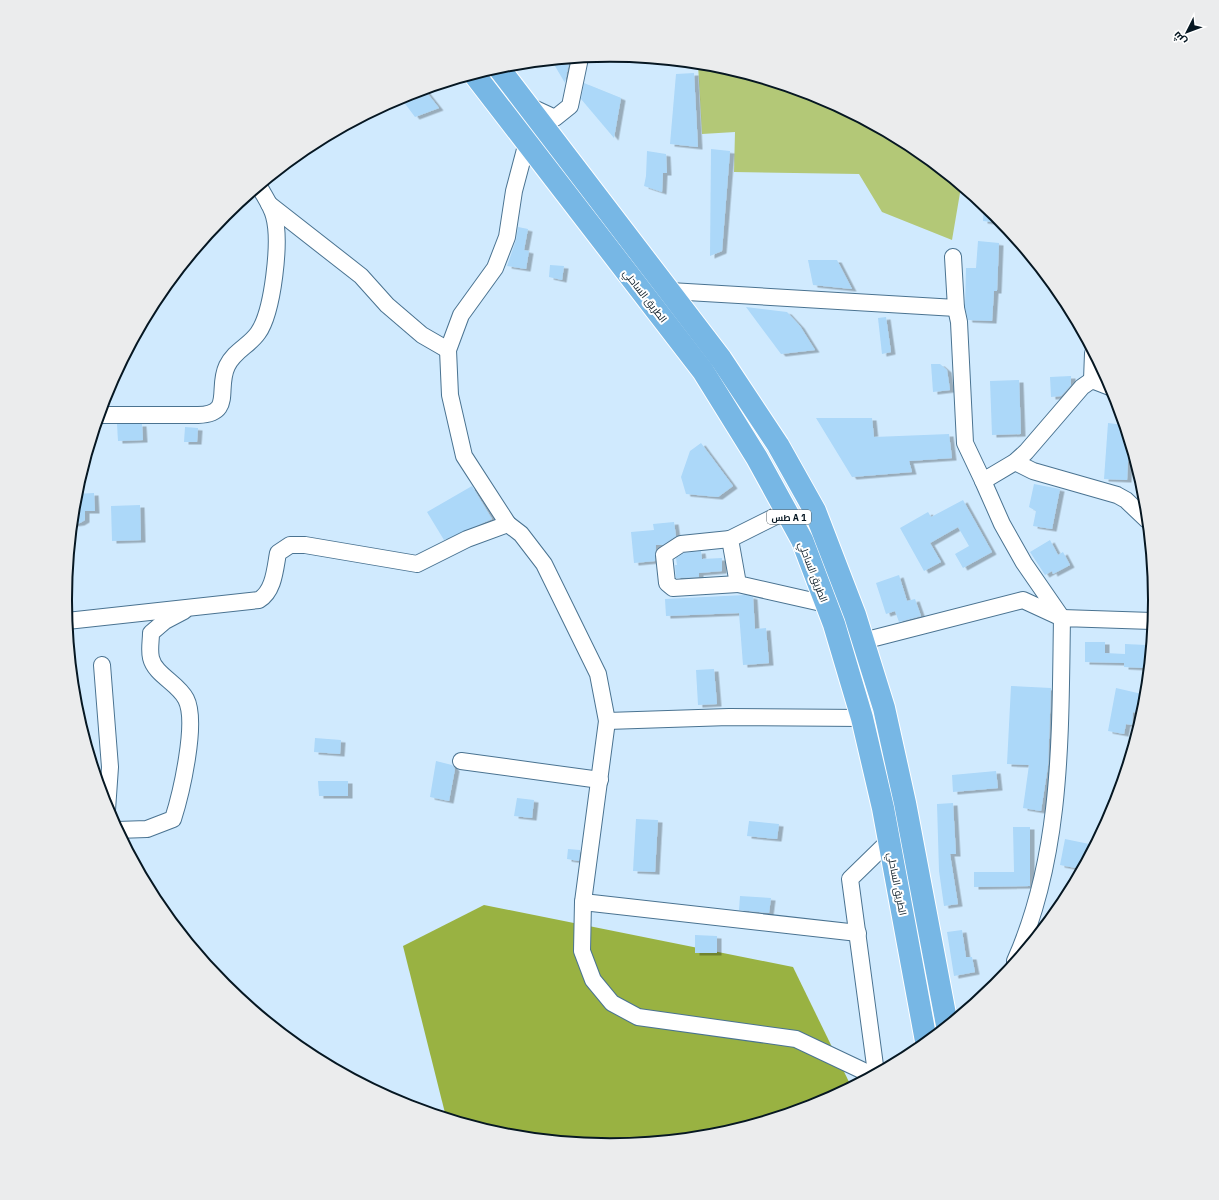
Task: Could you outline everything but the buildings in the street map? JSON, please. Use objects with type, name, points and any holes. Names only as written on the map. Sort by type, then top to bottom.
[{"type":"highway","name":"طس A 1","points":[[502,73],[726,366],[778,445],[815,511],[855,615],[884,708],[905,803],[946,1019]]},
{"type":"highway","name":"الطريق الساحلي","points":[[477,78],[703,371],[757,458],[802,540],[826,604],[862,718],[889,841],[925,1035]]},
{"type":"street","points":[[528,106],[555,118],[570,106],[579,63]]},
{"type":"street","points":[[527,142],[514,191],[507,237],[495,268],[462,315],[448,350],[450,395],[464,456],[508,524],[521,534],[544,564],[587,648],[598,674],[607,720],[583,902],[582,951],[593,980],[612,1003],[638,1017],[796,1039],[866,1072]]},
{"type":"street","points":[[104,415],[211,415],[216,412],[220,406],[225,372],[230,360],[239,349],[259,333],[270,299],[274,272],[276,230],[274,216],[261,191]]},
{"type":"street","points":[[269,204],[362,276],[387,305],[422,335],[448,350]]},
{"type":"street","points":[[953,257],[956,308],[959,322],[965,443],[1002,524],[1024,563],[1062,618],[1060,745],[1054,820],[1045,868],[1028,931],[1022,946]]},
{"type":"street","points":[[670,291],[956,308]]},
{"type":"street","points":[[1092,362],[1092,380]]},
{"type":"street","points":[[983,480],[1015,462],[1026,452],[1082,387],[1092,380]]},
{"type":"street","points":[[1092,380],[1102,383]]},
{"type":"street","points":[[1015,462],[1033,471],[1117,495],[1126,500],[1140,513]]},
{"type":"street","points":[[786,511],[730,538],[681,544],[664,555],[667,583],[673,588],[738,584],[826,604]]},
{"type":"street","points":[[73,620],[259,600],[265,596],[274,575],[278,553],[290,545],[312,546],[417,564],[467,539],[508,524]]},
{"type":"street","points":[[730,538],[738,584]]},
{"type":"street","points":[[863,641],[1023,600],[1062,618],[1147,621]]},
{"type":"street","points":[[123,830],[148,828],[173,819],[182,793],[187,757],[189,714],[187,699],[172,682],[158,670],[151,658],[151,633],[165,621],[191,608]]},
{"type":"street","points":[[102,665],[110,767],[108,795]]},
{"type":"street","points":[[607,720],[729,717],[862,718]]},
{"type":"street","points":[[461,761],[600,780]]},
{"type":"street","points":[[875,1067],[850,879],[889,841]]},
{"type":"street","points":[[583,902],[858,933]]},
{"type":"green space","points":[[698,70],[749,80],[815,103],[847,117],[878,134],[937,173],[960,193],[952,240],[882,212],[859,174],[734,172],[735,132],[702,134]]},
{"type":"green space","points":[[484,905],[793,967],[849,1082],[815,1097],[749,1120],[714,1128],[645,1137],[574,1137],[505,1128],[470,1120],[445,1112],[403,946]]}]
